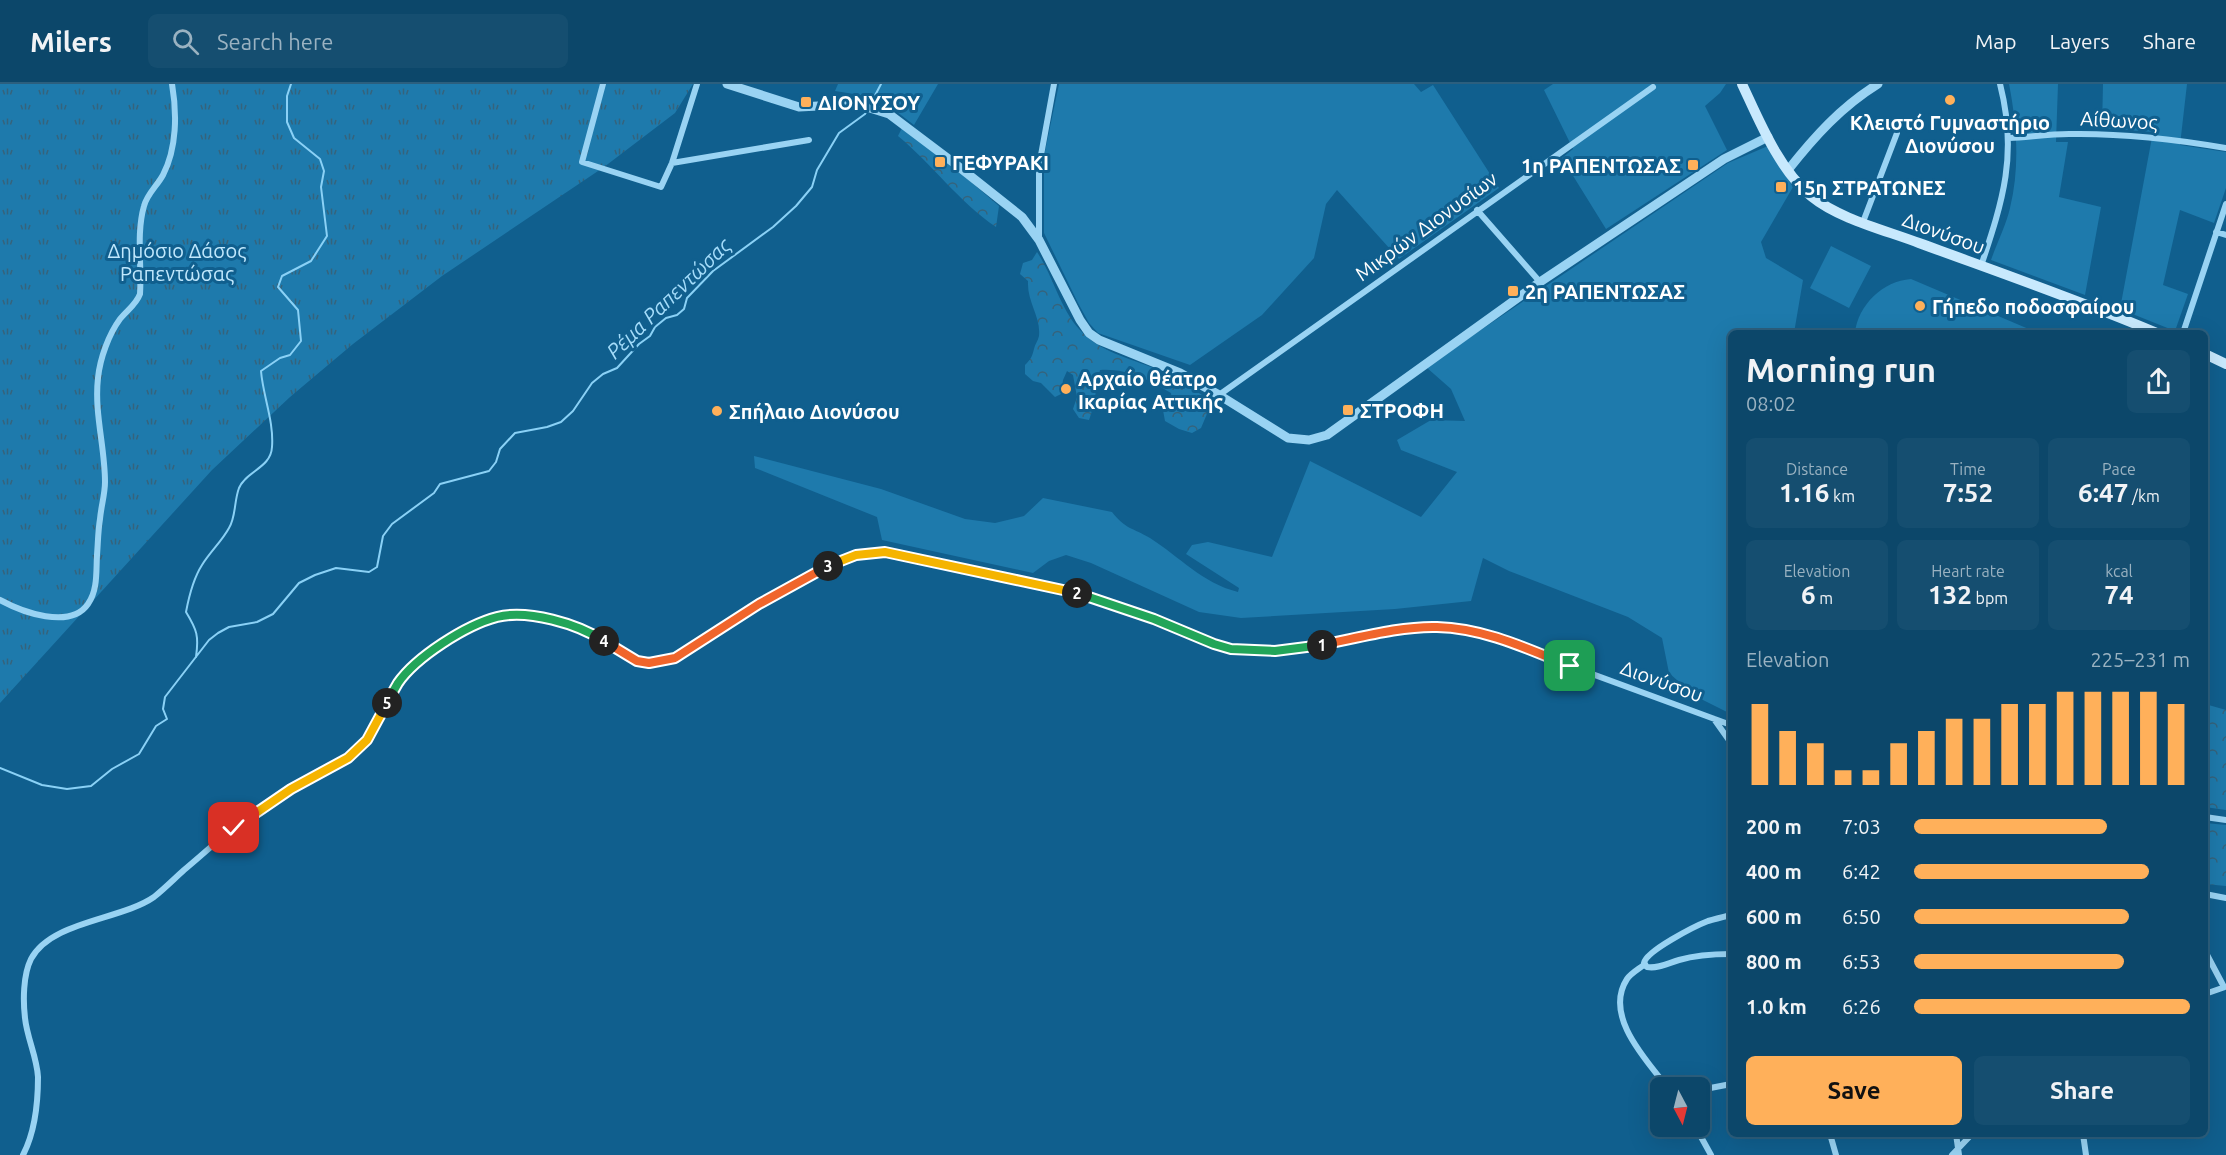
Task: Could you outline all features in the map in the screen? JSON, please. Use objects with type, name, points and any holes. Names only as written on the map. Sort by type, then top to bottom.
[{"type":"main road","name":"Διονύσου","points":[[1742,84],[1768,137],[1788,170],[1810,196],[1834,210],[1863,222],[2149,330]]},
{"type":"main road","points":[[2208,355],[2226,364]]},
{"type":"street","points":[[0,600],[19,610],[67,617],[78,614],[92,597],[96,579],[100,518],[105,485],[97,408],[99,369],[112,333],[121,317],[137,302],[140,294],[141,217],[146,200],[163,174],[171,149],[175,109],[172,84]]},
{"type":"street","points":[[603,84],[582,162],[661,188],[672,163],[697,84]]},
{"type":"street","points":[[727,84],[804,108],[857,104],[882,111],[1015,210],[1040,240],[1080,320],[1094,337],[1109,346],[1167,367],[1219,395],[1288,438],[1310,440],[1322,437],[1540,282],[1724,159],[1768,137]]},
{"type":"street","points":[[1040,240],[1039,166],[1054,84]]},
{"type":"street","points":[[1788,170],[1820,129],[1837,113],[1877,84]]},
{"type":"street","points":[[1981,266],[2006,184],[2009,138],[2001,84]]},
{"type":"street","name":"Μικρών Διονυσίων","points":[[1219,395],[1653,87]]},
{"type":"street","points":[[1863,222],[1898,133]]},
{"type":"street","name":"Αίθωνος","points":[[2009,138],[2068,134],[2128,135],[2226,148]]},
{"type":"street","points":[[672,163],[809,140]]},
{"type":"street","points":[[2184,330],[2226,204]]},
{"type":"street","points":[[1477,210],[1540,282]]},
{"type":"street","points":[[2216,232],[2226,235]]},
{"type":"street","name":"Διονύσου","points":[[24,1155],[34,1123],[38,1076],[25,1019],[25,981],[31,958],[44,944],[84,923],[138,906],[154,897],[234,828],[264,806],[348,758],[367,740],[399,682],[420,660],[474,626],[499,616],[520,615],[566,623],[598,637],[637,661],[658,663],[675,658],[759,604],[834,563],[856,555],[885,552],[1086,595],[1231,649],[1297,650],[1438,627],[1486,635],[1728,724]]},
{"type":"street","points":[[1713,718],[1728,739]]},
{"type":"street","points":[[2208,817],[2226,820]]},
{"type":"street","points":[[2208,895],[2226,898]]},
{"type":"street","points":[[1660,1077],[1630,1038],[1622,1016],[1622,993],[1626,981],[1645,964],[1646,957],[1652,952],[1707,922],[1728,916]]},
{"type":"street","points":[[1645,964],[1647,967],[1655,968],[1691,958],[1728,954]]},
{"type":"street","points":[[2208,956],[2225,987],[2208,993]]},
{"type":"street","points":[[1710,1088],[1728,1085]]},
{"type":"street","points":[[1701,1137],[1711,1155]]},
{"type":"street","points":[[1831,1137],[1836,1155]]},
{"type":"street","points":[[1953,1155],[1970,1137]]},
{"type":"street","points":[[2084,1137],[2086,1155]]},
{"type":"green space","name":"Δημόσιο Δάσος Ραπεντώσας","points":[[0,84],[693,84],[675,113],[604,167],[442,276],[353,344],[290,397],[212,470],[0,703]]},
{"type":"green space","points":[[838,84],[938,84],[914,125],[884,102],[835,91]]},
{"type":"green space","points":[[1059,84],[1414,84],[1421,92],[1433,85],[1499,188],[1399,259],[1337,190],[1326,204],[1314,258],[1262,315],[1190,365],[1098,333],[1089,323],[1078,303],[1044,233],[1044,156]]},
{"type":"green space","points":[[1553,84],[1726,84],[1720,93],[1705,106],[1727,150],[1606,229],[1562,158],[1573,149],[1544,90]]},
{"type":"green space","points":[[2009,84],[2058,84],[2056,142],[2068,142],[2059,197],[2101,207],[2085,295],[1991,260],[2008,214],[2015,177],[2015,130]]},
{"type":"green space","points":[[2103,84],[2187,84],[2180,145],[2226,152],[2226,188],[2214,223],[2180,210],[2163,285],[2188,294],[2175,330],[2120,309],[2153,132],[2102,128]]},
{"type":"green space","points":[[902,128],[999,206],[996,227],[958,195],[898,136]]},
{"type":"green space","points":[[1768,146],[1793,187],[1761,242],[1766,258],[1803,280],[1795,330],[1728,330],[1728,712],[1695,696],[1669,673],[1662,638],[1628,617],[1509,571],[1483,558],[1471,601],[1395,609],[1241,618],[1199,612],[1091,563],[1066,555],[1049,561],[1033,573],[882,540],[877,517],[755,468],[754,456],[881,489],[965,519],[995,523],[1024,516],[1043,498],[1112,512],[1125,525],[1150,538],[1202,576],[1238,592],[1239,588],[1186,554],[1192,545],[1208,542],[1272,557],[1310,461],[1421,517],[1457,472],[1401,450],[1397,440],[1431,420],[1465,421],[1451,389],[1426,367],[1728,163]]},
{"type":"green space","points":[[1831,246],[1871,266],[1849,308],[1810,288]]},
{"type":"green space","points":[[1037,252],[1072,321],[1087,337],[1115,354],[1171,376],[1212,402],[1201,428],[1192,433],[1165,421],[1163,410],[1172,402],[1171,393],[1146,379],[1129,373],[1100,370],[1089,420],[1079,418],[1073,409],[1077,397],[1073,375],[1067,371],[1061,394],[1055,397],[1041,383],[1033,381],[1025,374],[1025,365],[1032,356],[1039,338],[1039,329],[1028,281],[1020,274],[1023,263],[1032,260]]},
{"type":"green space","name":"Γήπεδο ποδοσφαίρου","points":[[1911,279],[2031,330],[1856,330],[1861,313],[1874,296],[1891,284]]},
{"type":"green space","points":[[2208,705],[2226,710],[2226,810],[2208,807]]},
{"type":"green space","points":[[2208,823],[2226,825],[2226,886],[2208,884]]},
{"type":"waterway","name":"Ρέμα Ραπεντώσας","points":[[196,657],[196,633],[186,612],[194,582],[202,565],[231,524],[237,493],[242,482],[263,465],[271,454],[271,428],[261,371],[280,358],[290,355],[301,341],[298,310],[278,287],[282,276],[311,261],[327,236],[321,187],[324,171],[320,159],[294,138],[287,122],[287,96],[291,84]]},
{"type":"waterway","name":"Ρέμα Ραπεντώσας","points":[[870,105],[881,84]]},
{"type":"waterway","name":"Ρέμα Ραπεντώσας","points":[[0,768],[42,785],[67,789],[91,786],[112,769],[139,754],[156,726],[167,719],[163,709],[165,697],[209,640],[229,627],[257,622],[273,614],[299,583],[315,575],[336,568],[369,572],[377,567],[383,536],[392,524],[434,493],[440,484],[489,471],[496,462],[500,449],[515,433],[561,422],[573,411],[592,383],[603,374],[617,368],[666,318],[677,315],[684,309],[687,298],[713,271],[773,227],[796,206],[812,187],[817,170],[839,133],[865,114],[867,110]]},
{"type":"place","name":"Κλειστό Γυμναστήριο Διονύσου","points":[[1950,100]]},
{"type":"place","name":"ΔΙΟΝΥΣΟΥ","points":[[806,102]]},
{"type":"place","name":"ΓΕΦΥΡΑΚΙ","points":[[940,162]]},
{"type":"place","name":"1η ΡΑΠΕΝΤΩΣΑΣ","points":[[1693,165]]},
{"type":"place","name":"15η ΣΤΡΑΤΩΝΕΣ","points":[[1781,187]]},
{"type":"place","name":"2η ΡΑΠΕΝΤΩΣΑΣ","points":[[1513,291]]},
{"type":"place","name":"Γήπεδο ποδοσφαίρου","points":[[1920,306]]},
{"type":"place","name":"Αρχαίο θέατρο Ικαρίας Αττικής","points":[[1066,389]]},
{"type":"place","name":"ΣΤΡΟΦΗ","points":[[1348,410]]},
{"type":"place","name":"Σπήλαιο Διονύσου","points":[[717,411]]},
{"type":"route","points":[[234,828],[291,789],[348,758],[367,740],[399,682],[420,660],[474,626],[499,616],[520,615],[542,618],[566,623],[598,637],[637,661],[658,663],[688,651],[720,628],[801,580],[834,563],[856,555],[885,552],[899,554],[1086,595],[1231,649],[1297,650],[1361,637],[1438,627],[1486,635],[1570,666]]}]
